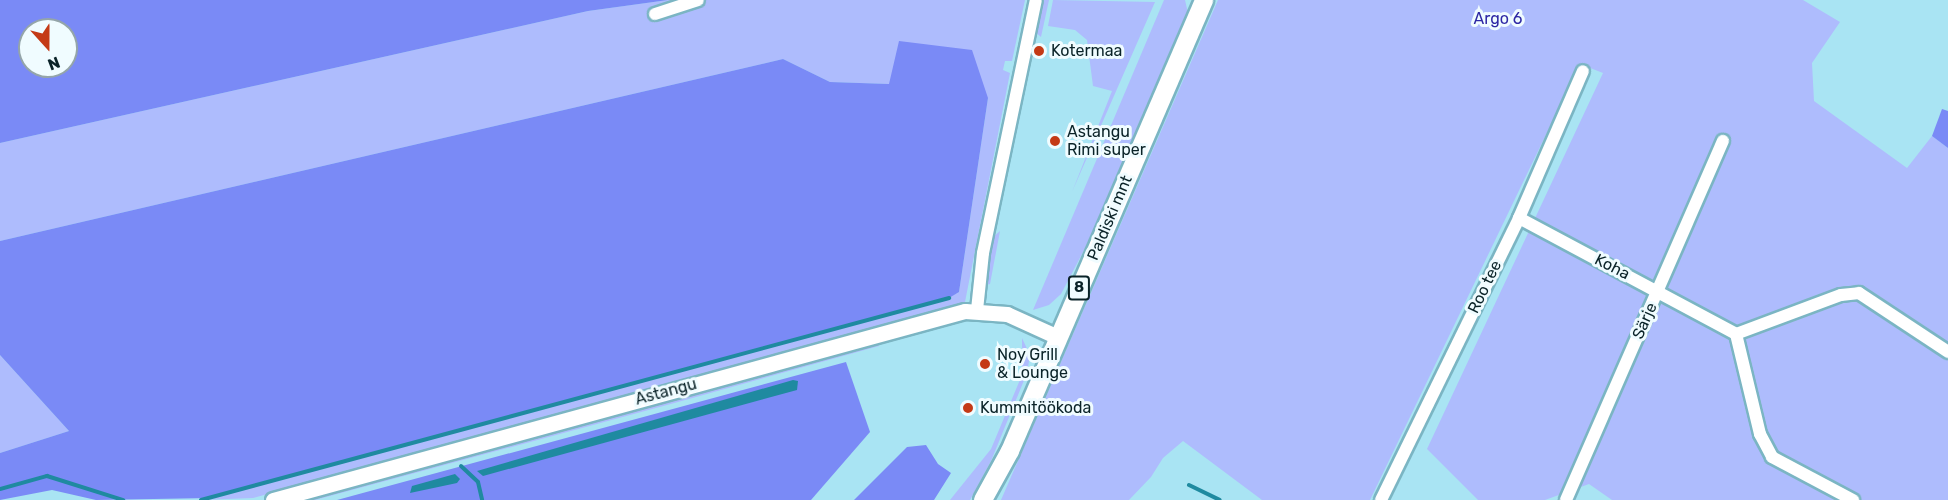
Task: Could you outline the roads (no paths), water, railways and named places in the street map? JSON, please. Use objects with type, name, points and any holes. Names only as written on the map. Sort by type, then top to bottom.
[{"type":"main road","name":"Paldiski mnt","points":[[983,500],[1010,451],[1204,0]]},
{"type":"street","points":[[655,14],[698,0]]},
{"type":"street","points":[[977,310],[989,224],[1036,0]]},
{"type":"street","name":"Roo tee","points":[[1381,500],[1519,218],[1583,71]]},
{"type":"street","name":"Särje","points":[[1566,500],[1723,141]]},
{"type":"street","name":"Koha","points":[[1519,218],[1736,334]]},
{"type":"street","points":[[1853,500],[1772,457],[1760,434],[1736,334],[1841,295],[1859,293],[1948,352]]},
{"type":"street","name":"Astangu","points":[[273,500],[910,325],[977,310],[1006,314],[1058,337]]},
{"type":"waterway","points":[[201,500],[949,298]]},
{"type":"waterway","points":[[461,466],[478,482],[482,500]]},
{"type":"waterway","points":[[0,489],[47,476],[123,500]]},
{"type":"waterway","points":[[1189,485],[1220,500]]},
{"type":"place","name":"Kotermaa","points":[[1039,51]]},
{"type":"place","name":"Astangu Rimi super","points":[[1055,141]]},
{"type":"place","name":"Noy Grill & Lounge","points":[[985,364]]},
{"type":"place","name":"Kummitöökoda","points":[[968,408]]},
{"type":"park label","name":"Argo 6","points":[[1498,19]]}]
